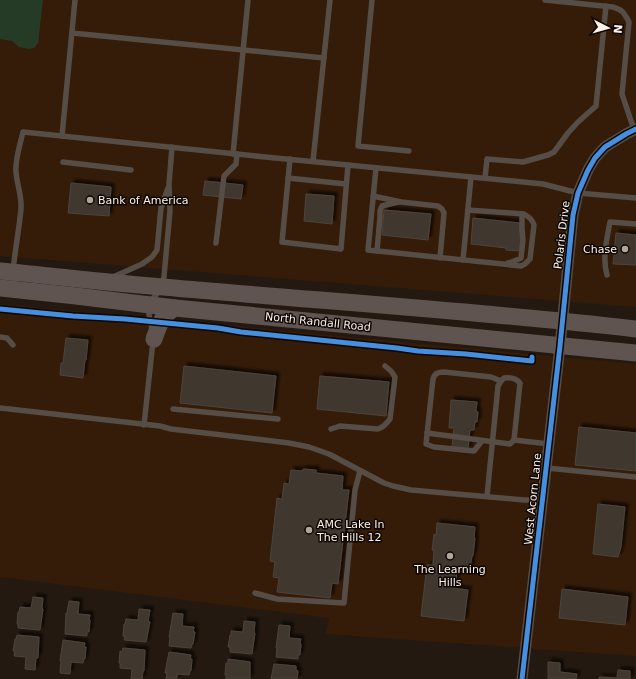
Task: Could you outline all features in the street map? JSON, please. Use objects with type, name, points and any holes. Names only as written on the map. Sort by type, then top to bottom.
[{"type":"main road","name":"North Randall Road","points":[[6,272],[102,282],[358,302],[636,329]]},
{"type":"main road","name":"North Randall Road","points":[[0,288],[175,308],[636,353]]},
{"type":"main road","points":[[154,339],[160,323],[168,312],[175,308]]},
{"type":"street","name":"Polaris Drive","points":[[563,321],[573,215],[578,193],[588,170],[595,158],[605,146],[635,129]]},
{"type":"street","name":"West Acorn Lane","points":[[522,679],[563,321]]},
{"type":"lane","points":[[62,136],[75,0]]},
{"type":"lane","points":[[216,243],[224,176],[236,164],[235,154],[248,0]]},
{"type":"lane","points":[[314,162],[330,0]]},
{"type":"lane","points":[[372,0],[358,146],[409,151]]},
{"type":"lane","points":[[545,0],[613,7],[620,9],[625,13],[629,22],[622,94],[635,129]]},
{"type":"lane","points":[[613,0],[613,7]]},
{"type":"lane","points":[[485,178],[487,159],[523,162],[554,152],[578,122],[596,106],[606,6]]},
{"type":"lane","points":[[72,33],[324,58]]},
{"type":"lane","points":[[6,272],[21,209],[21,199],[16,175],[16,161],[23,132],[543,184],[578,193],[636,198]]},
{"type":"lane","points":[[144,424],[154,339],[147,305],[163,287],[170,211],[169,184],[172,147]]},
{"type":"lane","points":[[290,159],[282,242],[341,249],[348,165]]},
{"type":"lane","points":[[63,162],[131,170]]},
{"type":"lane","points":[[376,168],[368,250],[521,266],[530,259],[534,225],[529,216],[522,214],[468,210]]},
{"type":"lane","points":[[463,260],[471,177]]},
{"type":"lane","points":[[288,178],[346,184]]},
{"type":"lane","points":[[102,282],[142,264],[152,257],[157,250],[162,208],[169,184]]},
{"type":"lane","points":[[373,196],[398,202],[438,206],[442,209],[444,213],[440,258]]},
{"type":"lane","points":[[377,251],[380,211],[382,206],[398,202]]},
{"type":"lane","points":[[498,264],[512,262],[521,258],[523,240],[522,214]]},
{"type":"lane","points":[[608,275],[605,264],[606,240],[610,222],[636,224]]},
{"type":"lane","points":[[0,337],[7,338],[13,345]]},
{"type":"lane","points":[[331,429],[340,426],[378,429],[387,423],[390,419],[395,377],[386,366]]},
{"type":"lane","points":[[482,441],[474,451],[426,444],[432,383],[435,374],[439,372],[491,377],[501,381]]},
{"type":"lane","points":[[427,433],[482,441],[492,442],[510,444],[514,440],[520,383],[518,380],[504,378],[498,386],[492,442],[487,496]]},
{"type":"lane","points":[[0,408],[144,424],[309,446],[344,461],[360,471],[393,486],[411,490],[524,500],[543,500]]},
{"type":"lane","points":[[173,409],[278,420]]},
{"type":"lane","points":[[514,440],[549,444]]},
{"type":"lane","points":[[547,468],[636,477]]},
{"type":"lane","points":[[255,593],[276,599],[344,603],[355,490],[360,471]]},
{"type":"shaded area","points":[[0,0],[636,0],[636,307],[0,256]]},
{"type":"shaded area","points":[[0,304],[636,364],[636,656],[326,634],[329,618],[0,577]]},
{"type":"green space","points":[[0,0],[43,0],[38,43],[34,48],[29,49],[19,47],[12,41],[0,39]]},
{"type":"building","points":[[205,181],[243,185],[241,199],[203,195]]},
{"type":"building","name":"Bank of America","points":[[71,183],[111,187],[109,216],[68,213]]},
{"type":"building","points":[[306,194],[334,196],[332,224],[304,221]]},
{"type":"building","points":[[384,210],[431,214],[428,240],[382,235]]},
{"type":"building","points":[[473,218],[520,223],[520,251],[471,244]]},
{"type":"building","name":"Chase","points":[[616,233],[636,235],[636,265],[613,264]]},
{"type":"building","points":[[66,338],[88,340],[83,378],[60,375]]},
{"type":"building","points":[[184,366],[276,376],[272,413],[180,403]]},
{"type":"building","points":[[320,376],[389,382],[386,416],[317,409]]},
{"type":"building","points":[[451,400],[477,402],[477,422],[475,422],[474,430],[470,430],[468,449],[452,447],[454,428],[449,428]]},
{"type":"building","points":[[579,427],[636,433],[636,471],[575,465]]},
{"type":"building","name":"AMC Lake In The Hills 12","points":[[303,469],[316,470],[316,473],[343,476],[342,490],[349,490],[338,584],[332,583],[330,598],[277,592],[279,578],[273,577],[275,562],[270,561],[277,498],[282,499],[284,483],[289,484],[291,470],[302,471]]},
{"type":"building","points":[[598,504],[625,507],[621,547],[618,557],[593,554]]},
{"type":"building","points":[[437,523],[475,527],[473,556],[470,569],[455,567],[454,573],[457,573],[455,585],[453,585],[452,588],[468,590],[464,621],[421,616],[427,565],[433,565],[434,550],[432,550],[434,534],[436,535]]},
{"type":"building","points":[[562,589],[628,597],[625,625],[559,618]]},
{"type":"building","points":[[33,597],[43,598],[40,630],[18,628],[18,612],[20,607],[31,608]]},
{"type":"building","points":[[69,601],[79,602],[78,614],[90,615],[89,632],[87,632],[87,636],[65,634],[66,613]]},
{"type":"building","points":[[139,609],[150,610],[148,621],[150,622],[146,642],[124,640],[124,624],[126,619],[138,620]]},
{"type":"building","points":[[173,613],[183,614],[182,626],[194,627],[193,632],[195,632],[191,648],[169,646]]},
{"type":"building","points":[[244,621],[255,622],[252,654],[230,652],[230,647],[228,647],[231,631],[243,632]]},
{"type":"building","points":[[279,625],[290,626],[289,638],[301,639],[300,655],[298,655],[298,659],[276,657]]},
{"type":"building","points":[[17,635],[39,637],[38,658],[36,658],[35,670],[25,669],[26,657],[14,656],[15,651],[13,651]]},
{"type":"building","points":[[63,640],[85,643],[84,647],[86,647],[85,659],[83,663],[71,662],[70,674],[60,673]]},
{"type":"building","points":[[123,648],[145,650],[142,679],[131,679],[132,669],[120,668],[120,651],[122,652]]},
{"type":"building","points":[[169,652],[191,655],[191,671],[189,675],[177,674],[177,679],[166,679],[167,673],[165,673]]},
{"type":"building","points":[[228,659],[250,662],[250,679],[226,679],[226,663],[228,663]]},
{"type":"building","points":[[548,662],[560,663],[560,672],[577,674],[576,679],[548,679]]},
{"type":"building","points":[[274,664],[296,666],[296,670],[298,671],[297,679],[271,679]]},
{"type":"building","points":[[618,670],[630,671],[630,679],[599,679],[599,677],[617,678]]},
{"type":"cycle path","points":[[522,679],[560,346],[573,215],[578,193],[595,158],[605,147],[636,129]]},
{"type":"cycle path","points":[[0,309],[218,328],[241,332],[418,351],[466,354],[532,361],[532,357]]},
{"type":"place","name":"Bank of America","points":[[90,200]]},
{"type":"place","name":"Chase","points":[[625,249]]},
{"type":"place","name":"AMC Lake In The Hills 12","points":[[309,530]]},
{"type":"place","name":"The Learning Hills","points":[[450,556]]}]
